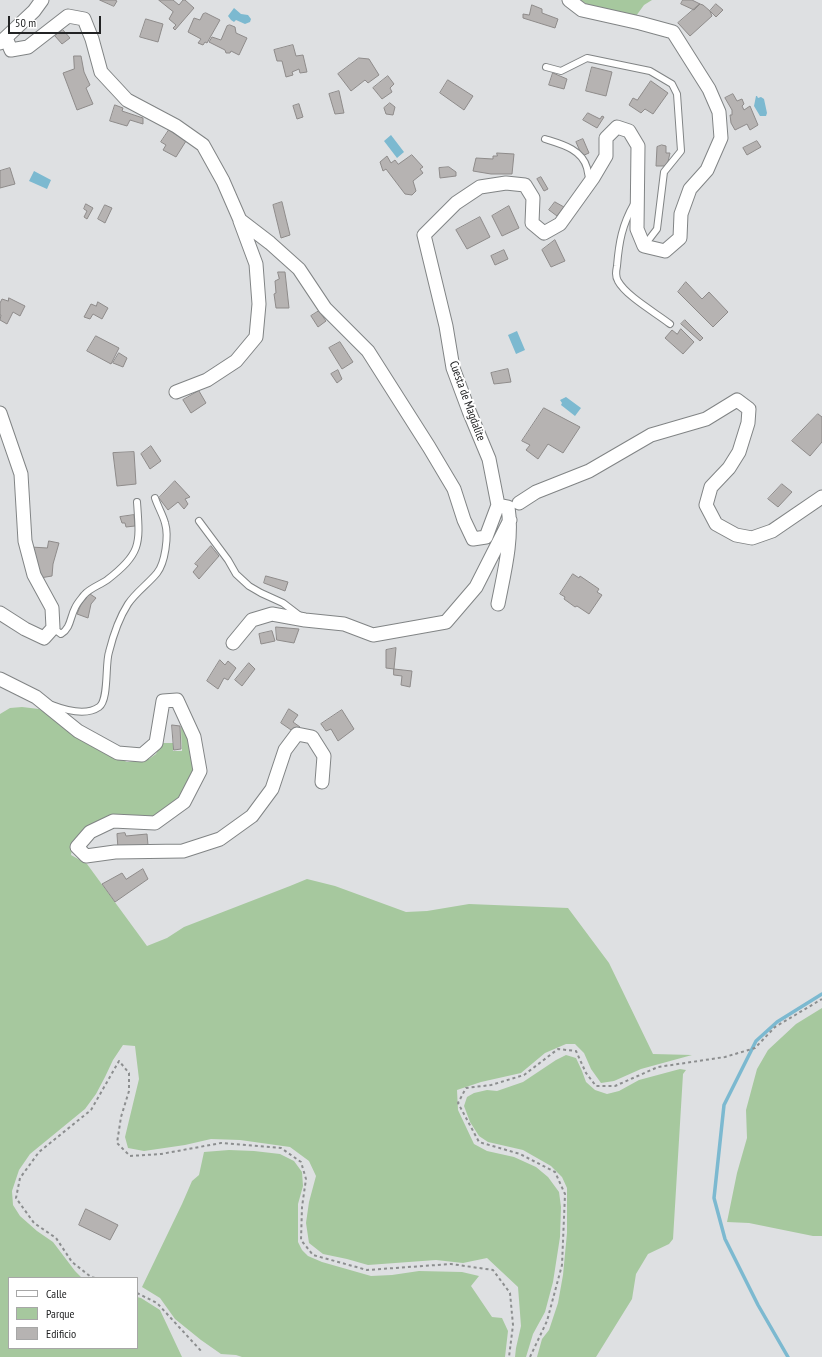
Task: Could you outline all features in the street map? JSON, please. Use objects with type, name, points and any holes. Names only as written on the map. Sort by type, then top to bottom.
[{"type":"street","points":[[42,0],[34,11],[3,41],[11,50],[28,47],[68,16],[84,19],[92,39],[101,72],[127,100],[176,126],[203,145],[223,181],[240,220],[256,264],[259,304],[256,338],[236,361],[207,380],[176,392]]},
{"type":"street","points":[[569,0],[582,10],[673,32],[709,90],[719,112],[721,138],[707,170],[690,189],[681,214],[680,238],[665,251],[644,246]]},
{"type":"street","name":"Cuesta de Magdalite","points":[[509,509],[453,368],[446,326],[424,235],[456,203],[480,187],[506,184],[525,185],[532,198],[532,223],[544,233],[560,224],[590,182],[606,156],[606,138],[617,127],[629,131],[638,146],[637,228],[644,246]]},
{"type":"street","points":[[240,220],[270,242],[299,269],[325,308],[368,351],[454,489],[464,520],[474,539],[486,538],[509,509],[536,492],[589,471],[651,435],[706,419],[737,400],[749,409],[748,423],[739,452],[729,468],[711,487],[706,505],[716,524],[736,535],[752,538],[772,531],[822,498]]},
{"type":"street","points":[[0,413],[21,474],[25,541],[34,575],[52,608],[54,628],[44,638],[25,630],[0,613]]},
{"type":"street","points":[[498,604],[506,563],[509,509]]},
{"type":"street","points":[[233,643],[252,620],[272,614],[305,620],[344,624],[373,635],[446,622],[476,587],[509,509]]},
{"type":"street","points":[[0,679],[36,697],[78,731],[118,753],[142,755],[156,743],[164,701],[177,700],[194,737],[200,771],[184,802],[155,823],[113,821],[90,832],[77,847],[86,856],[115,852],[183,851],[220,839],[252,816],[272,789],[285,750],[297,734],[312,737],[324,756],[322,782]]},
{"type":"lane","points":[[546,67],[561,71],[587,58],[650,71],[672,84],[677,94],[681,151],[664,172],[657,229],[644,246]]},
{"type":"lane","points":[[545,139],[566,145],[579,155],[587,168],[590,182]]},
{"type":"lane","points":[[638,197],[622,228],[619,241],[616,273],[617,280],[630,294],[670,324]]},
{"type":"lane","points":[[36,697],[59,707],[86,712],[99,707],[104,701],[107,658],[116,628],[128,604],[157,573],[165,558],[166,525],[155,498]]},
{"type":"lane","points":[[54,628],[61,634],[64,632],[68,627],[75,608],[88,591],[107,580],[126,564],[138,547],[137,502]]},
{"type":"lane","points":[[199,521],[228,560],[236,574],[249,586],[261,594],[283,602],[305,620]]},
{"type":"path","points":[[530,1357],[547,1321],[562,1265],[565,1194],[555,1172],[520,1154],[479,1142],[458,1103],[466,1088],[491,1085],[524,1075],[558,1048],[576,1051],[586,1073],[596,1086],[615,1086],[658,1067],[725,1057],[755,1048],[775,1027],[822,999]]},
{"type":"path","points":[[91,1277],[72,1262],[56,1238],[34,1223],[16,1198],[20,1178],[39,1152],[91,1110],[120,1062],[128,1073],[129,1091],[121,1117],[117,1143],[130,1156],[161,1154],[221,1142],[282,1148],[301,1162],[306,1179],[302,1207],[301,1240],[313,1255],[367,1270],[451,1264],[493,1270],[510,1293],[513,1325],[509,1357]]},
{"type":"path","points":[[138,1294],[157,1303],[202,1352]]},
{"type":"green space","points":[[580,0],[652,0],[644,5],[636,16],[588,5]]},
{"type":"green space","points":[[22,707],[39,709],[101,750],[127,762],[149,759],[156,754],[161,743],[173,743],[173,751],[182,751],[180,709],[188,732],[195,773],[180,799],[154,819],[113,816],[73,843],[71,855],[87,864],[147,946],[167,938],[184,927],[307,879],[335,886],[406,912],[427,911],[469,904],[568,908],[609,963],[653,1054],[692,1055],[641,1069],[614,1081],[601,1083],[591,1069],[584,1053],[575,1044],[566,1044],[545,1053],[521,1073],[481,1082],[457,1090],[458,1110],[474,1144],[487,1151],[514,1157],[536,1167],[548,1177],[559,1192],[561,1207],[560,1237],[553,1282],[545,1312],[533,1334],[526,1357],[515,1357],[521,1326],[518,1287],[487,1258],[463,1263],[436,1260],[368,1265],[323,1254],[309,1243],[306,1223],[309,1202],[316,1176],[309,1161],[290,1147],[240,1140],[211,1139],[185,1145],[144,1151],[128,1148],[125,1137],[139,1079],[135,1046],[123,1045],[113,1060],[96,1094],[85,1109],[30,1154],[19,1170],[12,1191],[13,1205],[20,1216],[37,1231],[53,1242],[81,1277],[8,1277],[8,1349],[138,1349],[138,1297],[160,1310],[182,1357],[0,1357],[0,714],[10,708]]},
{"type":"green space","points":[[822,1008],[822,1236],[813,1236],[749,1223],[727,1222],[737,1173],[747,1138],[746,1110],[757,1069],[768,1050],[796,1024]]},
{"type":"green space","points":[[566,1055],[576,1058],[586,1082],[595,1090],[607,1094],[619,1091],[639,1080],[680,1069],[686,1070],[683,1074],[673,1239],[669,1244],[648,1254],[636,1274],[632,1299],[596,1357],[537,1357],[542,1339],[549,1330],[558,1303],[563,1275],[567,1233],[567,1188],[562,1177],[551,1166],[523,1150],[488,1142],[479,1136],[470,1122],[464,1106],[467,1097],[474,1093],[487,1090],[497,1091],[523,1082]]},
{"type":"green space","points":[[229,1150],[280,1154],[294,1161],[302,1172],[303,1186],[298,1204],[298,1242],[302,1250],[308,1256],[322,1262],[371,1276],[419,1271],[462,1272],[479,1276],[471,1286],[492,1317],[502,1318],[508,1331],[505,1357],[242,1357],[221,1354],[201,1340],[175,1319],[160,1298],[142,1287],[192,1181],[199,1175],[204,1152]]},
{"type":"water","points":[[234,8],[241,14],[248,15],[251,19],[250,22],[245,24],[236,20],[234,22],[231,20],[228,16]]},
{"type":"water","points":[[756,96],[764,99],[767,113],[766,116],[760,116],[754,106]]},
{"type":"water","points":[[391,135],[404,152],[397,158],[384,141]]},
{"type":"water","points":[[34,171],[51,180],[47,189],[29,181]]},
{"type":"water","points":[[517,331],[525,350],[516,354],[508,335]]},
{"type":"water","points":[[566,397],[581,408],[575,416],[561,405],[562,403],[560,400]]},
{"type":"building","points":[[100,0],[115,0],[117,1],[114,6]]},
{"type":"building","points":[[159,0],[173,0],[179,5],[183,0],[185,0],[194,8],[175,30],[173,28],[176,25],[169,19],[173,12]]},
{"type":"building","points":[[683,0],[692,0],[700,4],[694,10],[681,4]]},
{"type":"building","points":[[700,4],[710,11],[712,16],[690,36],[678,23]]},
{"type":"building","points":[[716,4],[723,10],[716,17],[710,11]]},
{"type":"building","points":[[532,5],[542,9],[542,13],[558,19],[555,28],[523,18],[523,14],[529,15]]},
{"type":"building","points":[[206,13],[220,20],[207,43],[205,42],[203,45],[198,43],[201,39],[188,32],[194,18],[200,20],[203,14]]},
{"type":"building","points":[[146,19],[163,24],[158,42],[140,37]]},
{"type":"building","points":[[230,25],[235,27],[236,33],[247,38],[239,55],[231,51],[230,53],[226,53],[225,50],[209,42],[212,37],[221,40],[227,26]]},
{"type":"building","points":[[63,30],[70,38],[62,44],[55,36]]},
{"type":"building","points":[[293,45],[296,56],[303,55],[307,72],[300,73],[299,69],[292,72],[293,75],[286,77],[282,61],[277,61],[274,50]]},
{"type":"building","points":[[74,56],[81,56],[84,72],[90,85],[86,88],[93,104],[77,110],[63,73],[74,69]]},
{"type":"building","points":[[359,58],[369,59],[379,75],[368,83],[365,80],[351,91],[338,74]]},
{"type":"building","points":[[592,67],[612,72],[606,96],[586,91]]},
{"type":"building","points":[[553,73],[567,79],[564,89],[549,85]]},
{"type":"building","points":[[388,76],[394,84],[390,88],[392,92],[382,99],[373,88]]},
{"type":"building","points":[[448,80],[473,96],[464,110],[440,93]]},
{"type":"building","points":[[651,81],[668,93],[653,114],[645,109],[641,113],[629,105],[633,98],[637,100]]},
{"type":"building","points":[[339,91],[344,113],[335,114],[329,94]]},
{"type":"building","points":[[733,94],[737,101],[742,99],[744,104],[742,106],[744,110],[750,106],[758,125],[750,130],[747,124],[735,130],[731,123],[730,115],[732,115],[732,110],[725,98]]},
{"type":"building","points":[[390,103],[395,107],[393,115],[386,114],[384,108]]},
{"type":"building","points":[[299,104],[303,117],[297,119],[293,106]]},
{"type":"building","points":[[115,105],[123,108],[122,111],[143,118],[143,124],[130,120],[127,126],[110,121]]},
{"type":"building","points":[[588,113],[600,119],[602,116],[604,117],[597,128],[583,120]]},
{"type":"building","points":[[169,130],[186,141],[176,157],[163,150],[166,145],[161,142]]},
{"type":"building","points":[[583,139],[589,153],[582,156],[576,142]]},
{"type":"building","points":[[757,141],[761,147],[747,155],[743,148]]},
{"type":"building","points":[[662,145],[666,146],[666,153],[670,153],[667,166],[656,166],[657,147]]},
{"type":"building","points":[[497,153],[514,154],[512,174],[491,174],[473,171],[476,158],[493,159],[493,156],[497,156]]},
{"type":"building","points":[[412,155],[423,167],[420,169],[423,173],[413,181],[416,191],[412,195],[405,194],[386,169],[383,171],[380,162],[387,156],[391,163],[395,160],[398,164]]},
{"type":"building","points":[[449,167],[456,172],[456,176],[440,178],[439,168]]},
{"type":"building","points":[[10,168],[15,184],[0,188],[0,171]]},
{"type":"building","points":[[541,177],[548,189],[544,191],[537,179]]},
{"type":"building","points":[[282,202],[290,235],[281,238],[273,205]]},
{"type":"building","points":[[555,202],[564,207],[557,216],[549,210]]},
{"type":"building","points":[[86,204],[93,208],[87,219],[84,217],[87,211],[84,209]]},
{"type":"building","points":[[105,205],[112,208],[105,223],[98,219]]},
{"type":"building","points":[[509,206],[519,228],[502,236],[492,216]]},
{"type":"building","points":[[480,217],[490,237],[467,249],[456,230]]},
{"type":"building","points":[[555,240],[565,261],[551,267],[542,250]]},
{"type":"building","points":[[504,250],[508,259],[495,265],[491,256]]},
{"type":"building","points":[[278,272],[285,272],[289,308],[276,308],[274,294],[276,293],[275,281],[279,279]]},
{"type":"building","points":[[686,282],[702,299],[709,292],[728,312],[713,327],[678,292]]},
{"type":"building","points":[[9,298],[25,306],[20,316],[13,312],[7,324],[0,320],[0,303],[2,299],[8,301]]},
{"type":"building","points":[[98,302],[108,308],[102,319],[93,314],[90,319],[84,317],[91,304],[96,306]]},
{"type":"building","points":[[319,311],[326,321],[318,327],[311,316]]},
{"type":"building","points":[[685,320],[703,338],[700,341],[681,324]]},
{"type":"building","points":[[681,329],[694,342],[683,354],[665,338],[672,330],[677,334]]},
{"type":"building","points":[[96,336],[119,348],[111,364],[87,351]]},
{"type":"building","points":[[340,342],[353,362],[342,369],[329,348]]},
{"type":"building","points":[[119,353],[127,358],[123,367],[113,363]]},
{"type":"building","points":[[508,369],[511,382],[494,384],[491,373]]},
{"type":"building","points":[[338,370],[342,379],[337,383],[331,374]]},
{"type":"building","points":[[199,391],[206,403],[191,413],[183,400]]},
{"type":"building","points":[[544,408],[580,427],[563,453],[548,444],[538,459],[526,450],[530,445],[522,441]]},
{"type":"building","points":[[818,414],[822,417],[822,442],[810,456],[792,441]]},
{"type":"building","points":[[151,446],[161,461],[150,469],[141,454]]},
{"type":"building","points":[[134,452],[136,484],[117,486],[113,453]]},
{"type":"building","points":[[175,481],[190,497],[185,499],[188,504],[184,509],[178,502],[168,510],[159,498]]},
{"type":"building","points":[[782,484],[792,492],[778,507],[768,499]]},
{"type":"building","points":[[134,515],[135,526],[126,527],[125,523],[122,523],[120,517]]},
{"type":"building","points":[[49,541],[59,543],[53,564],[52,576],[40,578],[31,547],[47,548]]},
{"type":"building","points":[[211,546],[219,556],[199,579],[193,572],[198,566],[195,564]]},
{"type":"building","points":[[573,574],[579,578],[580,576],[599,589],[597,592],[602,595],[589,614],[577,606],[575,607],[560,594]]},
{"type":"building","points":[[266,576],[288,582],[285,591],[264,583]]},
{"type":"building","points":[[90,594],[96,598],[91,604],[88,618],[77,614],[82,602]]},
{"type":"building","points":[[276,627],[299,629],[294,643],[277,640]]},
{"type":"building","points":[[272,631],[275,641],[261,644],[259,634]]},
{"type":"building","points":[[396,648],[394,669],[386,668],[386,650]]},
{"type":"building","points":[[220,660],[225,665],[228,661],[236,668],[228,680],[224,678],[218,689],[207,681]]},
{"type":"building","points":[[249,663],[255,669],[242,686],[235,680]]},
{"type":"building","points":[[394,669],[412,671],[410,687],[401,685],[402,676],[394,675]]},
{"type":"building","points":[[289,709],[298,715],[293,722],[300,727],[294,732],[281,723]]},
{"type":"building","points":[[342,710],[354,729],[338,741],[331,729],[326,731],[321,724]]},
{"type":"building","points":[[172,725],[180,726],[181,749],[174,750]]},
{"type":"building","points":[[125,833],[126,836],[147,834],[148,845],[118,849],[117,834]]},
{"type":"building","points":[[143,869],[148,879],[115,902],[102,884],[122,873],[126,879]]},
{"type":"building","points":[[86,1209],[118,1225],[110,1240],[79,1225]]},
{"type":"waterway","points":[[788,1357],[758,1305],[725,1239],[714,1198],[724,1105],[756,1041],[777,1022],[822,994]]}]
